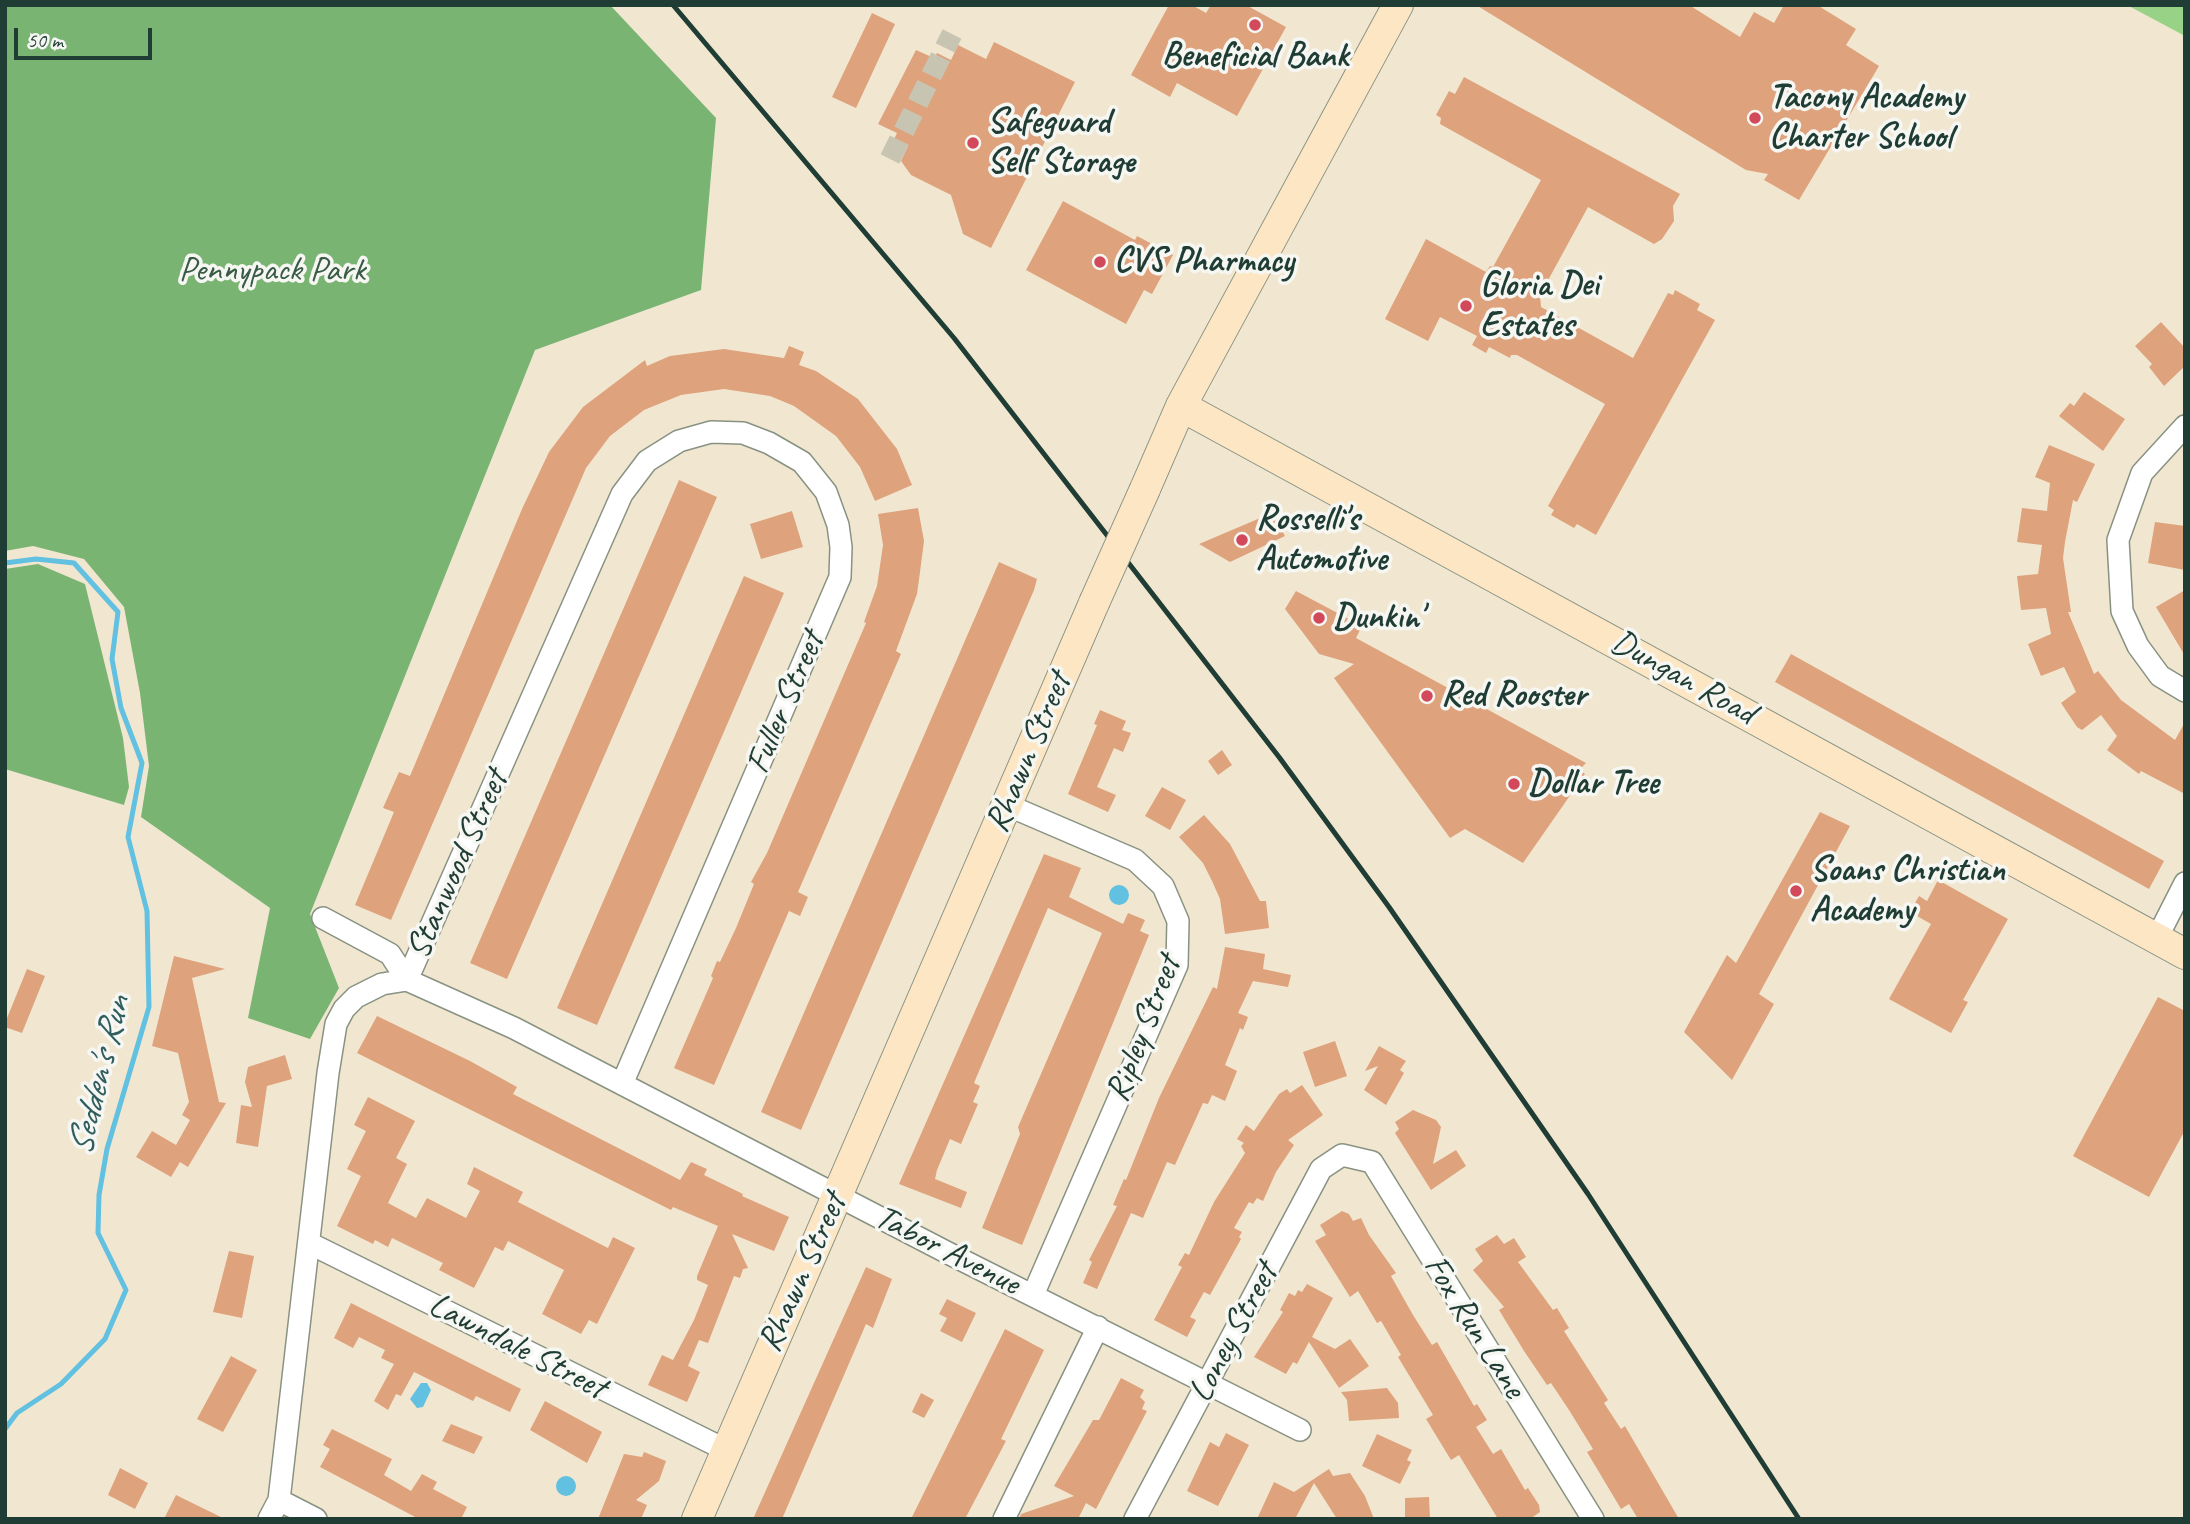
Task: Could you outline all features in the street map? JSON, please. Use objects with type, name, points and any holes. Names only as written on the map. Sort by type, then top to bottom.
[{"type":"main road","name":"Rhawn Street","points":[[697,1519],[1181,406],[1390,8]]},
{"type":"main road","name":"Dungan Road","points":[[1181,406],[2185,954]]},
{"type":"street","points":[[2185,426],[2142,473],[2118,540],[2122,611],[2138,646],[2160,676],[2185,691]]},
{"type":"street","name":"Fuller Street","points":[[622,1084],[840,577],[841,547],[838,525],[826,492],[802,462],[743,433],[711,432],[679,441],[661,452]]},
{"type":"street","name":"Stanwood Street","points":[[274,1509],[336,1024],[344,1009],[356,997],[382,984],[407,980],[622,494],[647,461],[661,452]]},
{"type":"street","name":"Ripley Street","points":[[1007,805],[1135,860],[1163,886],[1178,921],[1177,965],[1033,1295]]},
{"type":"street","points":[[2157,938],[2185,883]]},
{"type":"street","points":[[323,918],[390,954],[407,980]]},
{"type":"street","name":"Tabor Avenue","points":[[407,980],[514,1028],[1300,1430]]},
{"type":"street","name":"Loney Street","points":[[1135,1519],[1321,1169],[1342,1154]]},
{"type":"street","name":"Fox Run Lane","points":[[1342,1154],[1372,1162],[1593,1519]]},
{"type":"street","name":"Lawndale Street","points":[[309,1243],[726,1450]]},
{"type":"street","points":[[1004,1519],[1098,1327]]},
{"type":"street","points":[[274,1509],[316,1519]]},
{"type":"green space","name":"Pennypack Park","points":[[5,5],[610,5],[716,118],[701,290],[535,350],[310,914],[339,988],[310,1039],[248,1018],[270,908],[141,817],[149,766],[140,693],[124,607],[84,559],[33,546],[5,551]]},
{"type":"green space","points":[[2127,5],[2185,5],[2185,36]]},
{"type":"green space","points":[[38,564],[85,584],[123,738],[129,787],[124,805],[5,769],[5,569]]},
{"type":"water","points":[[1115,885],[1123,885],[1129,895],[1123,905],[1115,905],[1109,899],[1109,891]]},
{"type":"water","points":[[421,1383],[427,1383],[431,1390],[423,1407],[417,1408],[410,1399]]},
{"type":"water","points":[[566,1476],[573,1479],[576,1486],[573,1493],[566,1496],[559,1493],[556,1486],[559,1479]]},
{"type":"building","points":[[1169,5],[1192,5],[1206,13],[1211,5],[1246,5],[1286,27],[1237,116],[1177,83],[1170,97],[1131,75]]},
{"type":"building","name":"Tacony Academy Charter School","points":[[1476,5],[1689,5],[1740,37],[1754,12],[1774,23],[1784,5],[1817,5],[1856,29],[1846,45],[1879,66],[1799,200],[1764,180],[1768,174],[1746,170]]},
{"type":"building","points":[[872,13],[895,24],[856,108],[832,97]]},
{"type":"building","name":"Safeguard Self Storage","points":[[994,42],[1075,82],[991,248],[963,234],[951,195],[911,175],[901,161],[908,146],[894,139],[897,133],[878,124],[916,50],[934,58],[937,53],[951,60],[958,45],[986,59]]},
{"type":"building","name":"Gloria Dei Estates","points":[[1464,77],[1680,194],[1673,206],[1674,221],[1662,239],[1654,244],[1588,207],[1540,295],[1541,307],[1633,358],[1668,293],[1673,295],[1675,290],[1700,304],[1697,310],[1715,320],[1596,535],[1577,524],[1574,528],[1551,515],[1554,510],[1548,506],[1605,404],[1517,355],[1511,355],[1510,358],[1489,347],[1486,353],[1472,345],[1477,336],[1440,317],[1428,341],[1385,319],[1426,239],[1486,272],[1490,266],[1493,267],[1541,180],[1440,124],[1441,118],[1436,115],[1449,91],[1455,94]]},
{"type":"building","name":"CVS Pharmacy","points":[[1063,201],[1135,240],[1137,236],[1173,255],[1152,294],[1144,290],[1126,324],[1026,270]]},
{"type":"building","points":[[2161,322],[2185,348],[2185,366],[2164,386],[2149,367],[2152,364],[2135,346]]},
{"type":"building","points":[[789,346],[804,352],[799,365],[816,371],[858,399],[897,449],[912,485],[875,501],[860,467],[836,436],[794,406],[770,396],[724,389],[681,395],[644,410],[610,436],[586,468],[391,920],[355,905],[394,812],[383,808],[399,772],[410,776],[522,509],[549,452],[583,407],[645,360],[647,366],[670,356],[724,349],[784,358]]},
{"type":"building","points":[[2084,392],[2125,419],[2103,451],[2059,416],[2070,403],[2074,406]]},
{"type":"building","points":[[2049,445],[2095,464],[2077,502],[2073,500],[2065,542],[2063,558],[2071,612],[2068,612],[2094,674],[2098,671],[2121,700],[2175,740],[2185,722],[2185,794],[2141,771],[2139,774],[2107,750],[2117,736],[2101,715],[2082,730],[2077,727],[2061,703],[2076,692],[2064,667],[2041,676],[2028,644],[2051,634],[2046,608],[2021,610],[2017,576],[2038,574],[2042,545],[2017,542],[2022,508],[2047,511],[2050,483],[2035,477]]},
{"type":"building","points":[[679,480],[717,497],[507,979],[470,963]]},
{"type":"building","points":[[918,508],[924,541],[917,594],[896,651],[901,654],[798,892],[808,897],[800,916],[789,911],[714,1085],[674,1068],[713,978],[711,976],[717,961],[720,962],[736,928],[754,884],[751,882],[767,853],[866,623],[864,622],[877,586],[883,545],[878,514]]},
{"type":"building","points":[[792,511],[803,547],[761,559],[750,524]]},
{"type":"building","name":"Rosselli's Automotive","points":[[1272,513],[1285,536],[1230,562],[1199,544]]},
{"type":"building","points":[[2155,522],[2185,526],[2185,570],[2148,563]]},
{"type":"building","points":[[999,562],[1037,579],[1034,590],[801,1130],[761,1112]]},
{"type":"building","points":[[744,576],[784,593],[597,1025],[557,1008]]},
{"type":"building","points":[[2185,590],[2185,656],[2156,607]]},
{"type":"building","points":[[1296,591],[1362,626],[1356,638],[1586,763],[1580,769],[1585,774],[1523,863],[1465,829],[1450,838],[1334,678],[1354,664],[1319,654],[1285,609]]},
{"type":"building","points":[[1791,654],[2164,861],[2149,889],[1775,682]]},
{"type":"building","points":[[1100,710],[1126,721],[1122,730],[1131,733],[1123,752],[1114,748],[1097,787],[1116,795],[1108,812],[1068,794],[1097,725],[1094,724]]},
{"type":"building","points":[[1222,750],[1232,765],[1218,775],[1208,761]]},
{"type":"building","points":[[1162,787],[1186,800],[1170,830],[1145,816]]},
{"type":"building","name":"Soans Christian Academy","points":[[1820,812],[1850,826],[1759,994],[1774,1004],[1732,1080],[1684,1032],[1727,955],[1736,963]]},
{"type":"building","points":[[1204,815],[1230,844],[1260,901],[1266,901],[1269,928],[1225,934],[1220,899],[1212,881],[1203,863],[1179,837]]},
{"type":"building","points":[[1044,854],[1081,868],[1069,897],[1123,924],[1128,913],[1145,920],[1140,931],[1149,935],[1022,1245],[982,1228],[1020,1134],[1018,1127],[1102,933],[1048,908],[974,1083],[980,1086],[973,1102],[978,1104],[961,1144],[950,1139],[937,1170],[935,1179],[967,1192],[961,1208],[899,1184]]},
{"type":"building","points":[[1938,880],[2008,919],[1963,1000],[1968,1002],[1951,1033],[1889,999],[1931,924],[1910,912],[1919,896],[1927,901]]},
{"type":"building","points":[[1225,947],[1265,954],[1263,969],[1291,975],[1288,987],[1253,981],[1238,1013],[1248,1017],[1243,1030],[1240,1028],[1225,1065],[1237,1071],[1225,1101],[1212,1095],[1208,1104],[1203,1103],[1175,1165],[1167,1162],[1143,1218],[1131,1213],[1097,1289],[1083,1283],[1092,1262],[1089,1260],[1117,1206],[1113,1205],[1159,1098],[1213,987],[1217,989]]},
{"type":"building","points":[[174,956],[225,969],[192,978],[219,1102],[226,1103],[188,1167],[180,1162],[171,1177],[136,1157],[152,1131],[176,1145],[190,1120],[182,1115],[189,1102],[178,1053],[152,1046]]},
{"type":"building","points":[[27,969],[45,976],[22,1033],[5,1027],[5,1023]]},
{"type":"building","points":[[2158,997],[2185,1011],[2185,1130],[2149,1197],[2073,1156]]},
{"type":"building","points":[[377,1016],[470,1061],[517,1087],[513,1094],[680,1180],[691,1162],[707,1169],[704,1175],[789,1217],[774,1251],[732,1234],[748,1268],[743,1269],[740,1278],[734,1276],[708,1343],[699,1340],[688,1366],[700,1372],[687,1402],[648,1385],[662,1355],[673,1360],[694,1320],[708,1285],[697,1280],[697,1276],[718,1226],[673,1207],[671,1210],[357,1053]]},
{"type":"building","points":[[1335,1041],[1347,1076],[1315,1087],[1303,1052]]},
{"type":"building","points":[[1379,1046],[1406,1061],[1400,1070],[1404,1073],[1386,1105],[1364,1090],[1378,1066],[1365,1071]]},
{"type":"building","points":[[285,1055],[292,1079],[267,1086],[258,1147],[236,1143],[241,1105],[252,1107],[245,1082],[248,1067]]},
{"type":"building","points":[[1302,1085],[1323,1115],[1288,1140],[1294,1145],[1276,1172],[1263,1201],[1257,1198],[1253,1204],[1249,1202],[1234,1228],[1242,1232],[1239,1237],[1241,1239],[1210,1295],[1204,1292],[1190,1317],[1196,1320],[1187,1337],[1154,1320],[1182,1267],[1178,1265],[1185,1253],[1189,1255],[1214,1202],[1245,1153],[1241,1146],[1244,1143],[1237,1139],[1246,1125],[1254,1131],[1279,1094],[1287,1089],[1290,1093]]},
{"type":"building","points":[[368,1097],[415,1121],[396,1158],[407,1164],[388,1203],[416,1218],[427,1198],[466,1218],[480,1191],[467,1184],[474,1167],[523,1192],[518,1202],[608,1248],[613,1237],[635,1248],[597,1324],[589,1320],[581,1334],[542,1314],[564,1270],[508,1241],[503,1251],[495,1247],[474,1288],[439,1270],[443,1263],[392,1238],[388,1247],[375,1240],[373,1244],[337,1226],[361,1176],[347,1169],[366,1131],[354,1125]]},
{"type":"building","points":[[1413,1110],[1436,1120],[1441,1127],[1433,1164],[1456,1150],[1466,1166],[1431,1190],[1395,1133],[1399,1129],[1395,1122]]},
{"type":"building","points":[[1342,1211],[1349,1214],[1353,1221],[1361,1218],[1369,1235],[1396,1273],[1391,1276],[1413,1315],[1432,1345],[1437,1342],[1474,1406],[1477,1404],[1487,1420],[1476,1427],[1493,1454],[1501,1449],[1525,1490],[1528,1488],[1539,1505],[1540,1512],[1530,1519],[1498,1519],[1459,1455],[1451,1460],[1426,1419],[1433,1415],[1398,1357],[1401,1355],[1381,1321],[1377,1323],[1358,1291],[1350,1297],[1315,1241],[1326,1235],[1320,1225]]},
{"type":"building","points":[[1497,1235],[1504,1244],[1514,1238],[1526,1257],[1518,1262],[1553,1310],[1557,1308],[1569,1328],[1564,1331],[1608,1400],[1604,1403],[1621,1429],[1625,1426],[1679,1519],[1638,1519],[1629,1504],[1621,1509],[1587,1452],[1593,1449],[1569,1410],[1551,1383],[1547,1385],[1524,1351],[1499,1310],[1504,1307],[1473,1270],[1483,1261],[1475,1249]]},
{"type":"building","points":[[229,1251],[254,1256],[242,1318],[213,1312]]},
{"type":"building","points":[[866,1267],[892,1279],[873,1328],[866,1324],[782,1519],[753,1519]]},
{"type":"building","points":[[1307,1284],[1333,1298],[1312,1337],[1335,1349],[1350,1339],[1369,1366],[1339,1388],[1309,1342],[1297,1364],[1293,1362],[1286,1374],[1254,1357],[1283,1312],[1280,1310],[1289,1293],[1295,1296],[1298,1290],[1302,1292]]},
{"type":"building","points":[[947,1299],[976,1313],[962,1342],[940,1331],[947,1318],[939,1314]]},
{"type":"building","points":[[351,1303],[521,1389],[510,1412],[476,1396],[473,1401],[414,1372],[401,1396],[396,1394],[388,1410],[374,1401],[394,1364],[381,1358],[385,1350],[359,1337],[353,1348],[334,1338]]},
{"type":"building","points":[[1005,1329],[1044,1350],[1001,1439],[1006,1441],[965,1519],[911,1519]]},
{"type":"building","points":[[231,1356],[257,1370],[223,1432],[197,1419]]},
{"type":"building","points":[[1121,1378],[1144,1390],[1140,1397],[1145,1402],[1142,1409],[1147,1411],[1096,1509],[1086,1503],[1078,1519],[1019,1519],[1021,1514],[1074,1496],[1054,1486],[1093,1420],[1099,1420]]},
{"type":"building","points":[[1387,1388],[1398,1403],[1399,1418],[1349,1421],[1347,1400],[1341,1392]]},
{"type":"building","points":[[921,1393],[934,1400],[924,1418],[912,1412]]},
{"type":"building","points":[[545,1401],[602,1432],[587,1463],[530,1430]]},
{"type":"building","points":[[451,1424],[483,1437],[474,1454],[442,1441]]},
{"type":"building","points":[[332,1429],[392,1459],[384,1475],[411,1491],[422,1474],[437,1482],[433,1489],[467,1507],[461,1519],[419,1519],[320,1467],[330,1449],[323,1445]]},
{"type":"building","points":[[1226,1433],[1249,1445],[1218,1506],[1187,1491],[1210,1442],[1219,1447]]},
{"type":"building","points":[[1377,1434],[1412,1450],[1407,1460],[1411,1462],[1400,1484],[1362,1466]]},
{"type":"building","points":[[644,1452],[666,1461],[659,1481],[636,1500],[647,1505],[641,1519],[598,1519],[624,1454],[642,1457]]},
{"type":"building","points":[[120,1468],[148,1483],[135,1509],[108,1495]]},
{"type":"building","points":[[1329,1469],[1333,1476],[1350,1473],[1365,1496],[1374,1519],[1337,1519],[1314,1483],[1295,1519],[1257,1519],[1274,1482],[1294,1492]]},
{"type":"building","points":[[176,1495],[225,1519],[164,1519]]},
{"type":"building","points":[[1429,1497],[1430,1519],[1405,1519],[1405,1498]]},
{"type":"waterway","name":"Sedden's Run","points":[[5,563],[36,559],[74,563],[118,612],[112,659],[121,708],[142,763],[128,837],[147,911],[149,1007],[107,1149],[99,1195],[98,1233],[126,1290],[105,1339],[61,1384],[17,1413],[5,1429]]},
{"type":"tunnel","points":[[890,159],[952,34]]},
{"type":"railway","points":[[673,5],[954,338],[1279,757],[1389,907],[1588,1194],[1799,1519]]},
{"type":"place","name":"Beneficial Bank","points":[[1255,25]]},
{"type":"place","name":"Tacony Academy Charter School","points":[[1755,118]]},
{"type":"place","name":"Safeguard Self Storage","points":[[973,143]]},
{"type":"place","name":"CVS Pharmacy","points":[[1100,262]]},
{"type":"place","name":"Gloria Dei Estates","points":[[1466,306]]},
{"type":"place","name":"Rosselli's Automotive","points":[[1242,540]]},
{"type":"place","name":"Dunkin'","points":[[1319,618]]},
{"type":"place","name":"Red Rooster","points":[[1427,696]]},
{"type":"place","name":"Dollar Tree","points":[[1514,784]]},
{"type":"place","name":"Soans Christian Academy","points":[[1796,891]]}]
